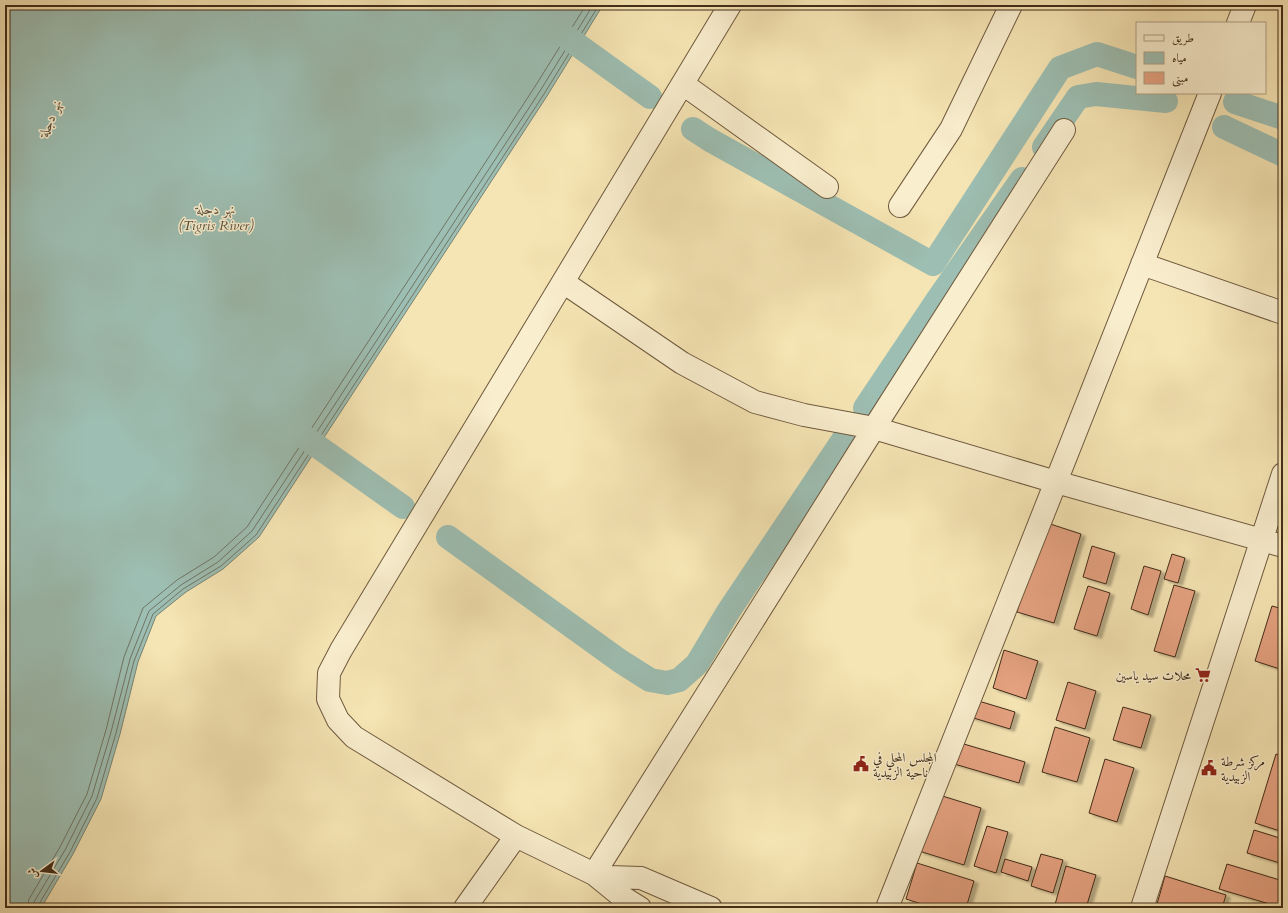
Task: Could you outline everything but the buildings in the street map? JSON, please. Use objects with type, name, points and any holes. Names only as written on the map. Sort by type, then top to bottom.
[{"type":"street","points":[[640,908],[621,896],[594,874],[516,836],[354,737],[338,720],[328,699],[329,673],[341,650],[730,5]]},
{"type":"street","points":[[900,206],[951,129],[1012,5]]},
{"type":"street","points":[[1238,22],[1245,5]]},
{"type":"street","points":[[682,84],[827,187]]},
{"type":"street","points":[[887,908],[1210,94]]},
{"type":"street","points":[[594,874],[874,428],[1064,130]]},
{"type":"street","points":[[1142,264],[1283,313]]},
{"type":"street","points":[[563,282],[682,363],[755,402],[804,415],[874,428],[1056,482],[1283,546]]},
{"type":"street","points":[[1142,908],[1283,474]]},
{"type":"street","points":[[465,908],[516,836]]},
{"type":"street","points":[[594,874],[609,877],[641,878],[711,908]]},
{"type":"water","name":"نهر دجلة (Tigris River)","points":[[5,5],[603,5],[547,96],[259,537],[223,569],[186,592],[156,616],[138,662],[120,734],[101,799],[73,854],[41,908],[5,908]]},
{"type":"waterway","points":[[522,5],[650,97]]},
{"type":"waterway","points":[[693,129],[710,140],[933,264],[1060,68],[1097,54],[1136,67]]},
{"type":"waterway","points":[[1044,147],[1078,97],[1096,94],[1166,101]]},
{"type":"waterway","points":[[1235,102],[1283,118]]},
{"type":"waterway","points":[[1224,127],[1283,155]]},
{"type":"waterway","points":[[865,408],[938,299],[1022,179]]},
{"type":"waterway","points":[[293,429],[403,507]]},
{"type":"waterway","points":[[448,537],[620,661],[650,680],[667,683],[679,680],[697,664],[728,612],[843,440]]},
{"type":"place","name":"محلات سيد ياسين","points":[[1203,675]]},
{"type":"place","name":"المجلس المحلي في ناحية الزبيدية","points":[[861,764]]},
{"type":"place","name":"مركز شرطة الزبيدية","points":[[1209,768]]},
{"type":"water label","name":"نهر دجلة","points":[[50,118]]}]
